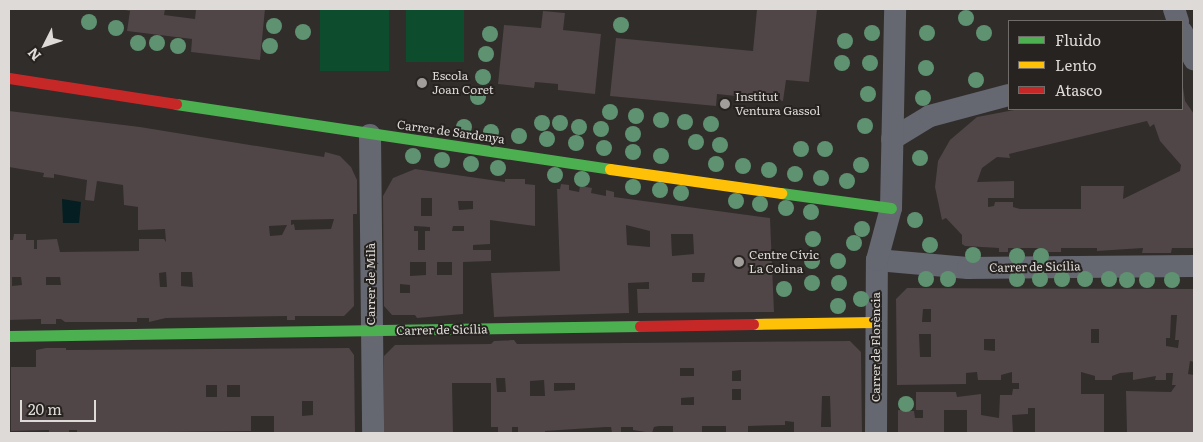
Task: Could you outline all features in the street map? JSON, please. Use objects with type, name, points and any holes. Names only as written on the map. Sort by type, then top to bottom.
[{"type":"street","name":"Carrer de Florència","points":[[876,433],[875,322],[877,260],[891,208],[895,9]]},
{"type":"street","name":"Carrer de Sardenya","points":[[9,78],[370,135],[891,208]]},
{"type":"street","points":[[892,139],[930,116],[1008,95]]},
{"type":"street","name":"Carrer de Milà","points":[[370,135],[370,331],[373,433]]},
{"type":"street","name":"Carrer de Sicília","points":[[877,260],[968,268],[1194,266]]},
{"type":"street","name":"Carrer de Sicília","points":[[9,336],[875,322]]},
{"type":"green space","points":[[320,9],[389,9],[389,71],[320,71]]},
{"type":"green space","points":[[406,9],[464,9],[464,62],[406,62]]},
{"type":"water","points":[[62,199],[81,202],[79,223],[63,223]]},
{"type":"building","points":[[120,9],[165,9],[164,15],[195,19],[196,9],[265,9],[260,60],[191,52],[192,39],[127,31],[130,11]]},
{"type":"building","points":[[757,9],[817,9],[809,82],[786,80],[783,101],[717,94],[716,106],[610,96],[616,38],[753,51]]},
{"type":"building","points":[[543,11],[565,13],[563,30],[601,34],[595,94],[558,90],[558,84],[535,82],[534,88],[498,84],[504,25],[541,28]]},
{"type":"building","points":[[1183,87],[1185,101],[1194,114],[1194,248],[1172,248],[1171,253],[1142,253],[1143,248],[1097,251],[1097,248],[1061,248],[1061,252],[1039,252],[1039,248],[1008,248],[1008,252],[999,252],[999,248],[965,246],[962,244],[962,235],[946,218],[942,220],[935,187],[938,161],[950,140],[977,117],[1015,110],[1183,110]],"holes":[[[1147,121],[1150,127],[1154,124],[1160,141],[1181,165],[1180,171],[1123,199],[1124,186],[1081,186],[1081,209],[1020,209],[1013,207],[1013,202],[995,202],[994,206],[988,207],[988,198],[1014,198],[1014,181],[977,182],[982,168],[997,157],[1010,158],[1009,154]]]},
{"type":"building","points":[[9,111],[140,127],[324,157],[325,152],[340,156],[351,167],[357,180],[357,214],[353,214],[354,306],[344,316],[295,316],[295,320],[287,320],[287,316],[166,318],[149,322],[149,318],[137,318],[137,322],[65,322],[61,319],[56,319],[56,324],[41,324],[41,319],[9,320],[9,240],[13,240],[14,234],[26,234],[26,240],[34,240],[34,249],[37,249],[37,240],[57,239],[60,252],[139,251],[139,239],[164,239],[166,242],[165,229],[138,230],[138,207],[124,205],[123,185],[97,181],[94,201],[85,200],[87,180],[54,174],[54,178],[43,177],[44,173],[9,167]],"holes":[[[334,219],[331,229],[295,230],[294,224],[291,225],[291,220]],[[287,225],[282,235],[270,236],[269,226]],[[166,272],[167,287],[160,287],[159,273]],[[181,272],[192,272],[193,287],[181,286]],[[12,277],[21,277],[22,285],[12,286]],[[46,277],[60,277],[61,285],[46,285]]]},
{"type":"building","points":[[415,169],[505,182],[505,179],[525,179],[525,184],[535,185],[535,226],[490,220],[490,244],[473,245],[473,250],[491,250],[491,261],[463,262],[463,314],[417,318],[415,315],[392,315],[384,306],[383,196],[393,178]],"holes":[[[421,198],[432,198],[432,216],[421,216]],[[458,201],[473,201],[473,209],[459,210]],[[414,226],[430,227],[430,231],[425,231],[425,250],[418,250],[418,231],[414,231]],[[453,226],[464,226],[464,231],[452,231]],[[410,262],[426,262],[426,275],[410,276]],[[437,262],[452,262],[452,275],[437,275]],[[400,284],[410,285],[410,293],[400,293]]]},
{"type":"building","points":[[561,184],[569,185],[569,190],[579,192],[580,186],[592,188],[591,193],[606,196],[606,190],[614,192],[614,197],[770,218],[774,312],[638,313],[637,289],[649,289],[649,282],[628,283],[629,313],[494,317],[491,273],[560,271],[557,189],[560,189]],"holes":[[[626,225],[650,231],[650,247],[627,245]],[[671,234],[693,234],[694,254],[672,256]],[[692,273],[705,273],[704,282],[692,282]]]},
{"type":"building","points":[[907,288],[1194,289],[1194,362],[1190,361],[1188,374],[1194,375],[1194,433],[1127,433],[1126,391],[1171,392],[1176,385],[1172,385],[1173,373],[1166,373],[1166,380],[1155,380],[1156,376],[1133,380],[1133,372],[1112,376],[1112,380],[1095,380],[1095,376],[1081,372],[1081,394],[1104,394],[1104,433],[1035,433],[1035,408],[1028,408],[1028,414],[1012,415],[1013,433],[967,433],[967,410],[944,410],[944,433],[898,433],[898,410],[914,411],[915,418],[923,418],[923,410],[916,410],[916,392],[956,392],[957,397],[981,394],[981,415],[999,418],[1000,395],[1012,395],[1013,389],[1019,389],[1019,383],[1012,383],[1012,372],[1001,375],[1001,380],[978,380],[977,372],[966,373],[966,384],[897,385],[896,299]],"holes":[[[923,309],[931,309],[931,322],[922,322]],[[1171,315],[1177,315],[1175,340],[1179,340],[1178,348],[1166,346],[1166,338],[1170,338]],[[1091,329],[1099,329],[1099,343],[1091,343]],[[919,334],[931,334],[931,357],[920,357]],[[984,339],[995,339],[995,351],[984,350]]]},
{"type":"building","points":[[514,340],[517,344],[850,341],[861,352],[862,433],[794,433],[794,422],[785,421],[785,425],[748,426],[748,433],[726,433],[726,426],[702,426],[702,433],[673,433],[673,426],[659,426],[654,427],[652,433],[633,430],[633,427],[621,427],[621,433],[612,433],[611,427],[606,427],[545,431],[545,433],[518,433],[518,427],[512,427],[512,433],[498,433],[498,427],[491,427],[491,383],[452,383],[453,433],[379,433],[384,431],[384,356],[395,345],[491,344],[494,341]],"holes":[[[680,368],[694,368],[694,376],[680,376]],[[741,370],[741,381],[732,381],[732,371]],[[496,378],[505,378],[506,392],[497,392]],[[544,380],[545,396],[530,396],[530,381]],[[554,383],[575,383],[575,390],[554,391]],[[732,389],[741,389],[741,400],[732,400]],[[822,396],[830,396],[831,427],[821,427]],[[694,397],[694,405],[681,405],[681,398]]]},
{"type":"building","points":[[46,348],[66,348],[66,350],[349,348],[354,355],[355,433],[274,433],[274,416],[251,416],[251,431],[77,433],[77,430],[69,430],[69,433],[49,433],[49,430],[11,431],[11,367],[36,367],[36,350]],"holes":[[[206,385],[217,385],[217,397],[206,397]],[[227,385],[240,385],[240,397],[227,397]],[[302,401],[313,401],[313,415],[302,416]]]},
{"type":"traffic: fast","points":[[176,104],[610,169]]},
{"type":"traffic: fast","points":[[781,193],[891,208]]},
{"type":"traffic: fast","points":[[9,336],[640,326]]},
{"type":"traffic: slow","points":[[610,169],[781,193]]},
{"type":"traffic: slow","points":[[753,324],[875,322]]},
{"type":"traffic: jam","points":[[9,78],[176,104]]},
{"type":"traffic: jam","points":[[640,326],[753,324]]},
{"type":"place","name":"Escola Joan Coret","points":[[422,83]]},
{"type":"place","name":"Institut Ventura Gassol","points":[[725,104]]},
{"type":"place","name":"Centre Cívic La Colina","points":[[739,262]]}]
